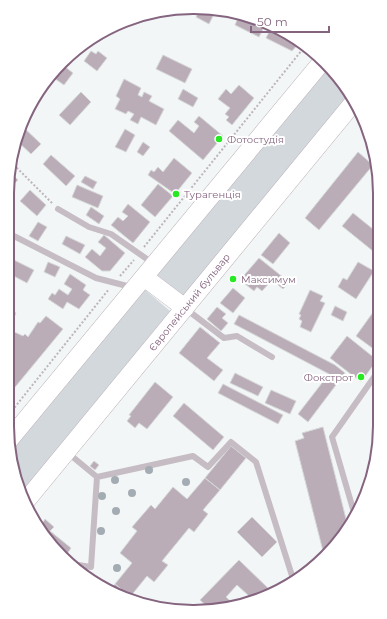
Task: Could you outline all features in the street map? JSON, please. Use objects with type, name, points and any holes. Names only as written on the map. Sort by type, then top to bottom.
[{"type":"main road","points":[[14,434],[318,65]]},
{"type":"main road","name":"Європейський бульвар","points":[[29,497],[350,107]]},
{"type":"main road","points":[[145,276],[185,308]]},
{"type":"lane","points":[[14,236],[96,278],[114,283],[145,276],[139,254],[111,234],[89,227],[58,209]]},
{"type":"lane","points":[[185,308],[224,338],[237,336],[272,357]]},
{"type":"lane","points":[[353,508],[332,437],[373,379]]},
{"type":"lane","points":[[97,477],[193,456],[208,467],[231,442],[256,462],[292,576]]},
{"type":"lane","points":[[66,452],[97,477]]},
{"type":"lane","points":[[81,566],[90,567],[97,477]]},
{"type":"path","points":[[14,408],[302,50]]},
{"type":"path","points":[[16,167],[58,209]]},
{"type":"shaded area","points":[[322,69],[336,84],[346,99],[183,298],[154,275]]},
{"type":"shaded area","points":[[143,288],[170,311],[26,487],[17,461],[15,445]]},
{"type":"building","points":[[198,14],[213,15],[209,24],[196,17]]},
{"type":"building","points":[[237,19],[263,29],[259,37],[235,25]]},
{"type":"building","points":[[269,31],[296,46],[292,51],[266,38]]},
{"type":"building","points":[[91,51],[96,54],[98,51],[107,58],[97,71],[84,61]]},
{"type":"building","points":[[163,55],[192,69],[185,83],[156,69]]},
{"type":"building","points":[[66,68],[73,73],[64,85],[55,79]]},
{"type":"building","points":[[124,79],[141,88],[138,95],[142,97],[144,92],[152,96],[149,101],[164,109],[156,125],[141,117],[138,124],[130,120],[134,114],[128,111],[126,114],[115,109],[120,99],[116,96]]},
{"type":"building","points":[[239,85],[254,98],[232,125],[226,120],[229,117],[225,114],[230,108],[218,99],[226,89],[231,94]]},
{"type":"building","points":[[183,89],[198,98],[193,107],[178,99]]},
{"type":"building","points":[[81,92],[91,102],[70,125],[59,115]]},
{"type":"building","points":[[199,116],[223,136],[203,160],[169,131],[178,120],[194,133],[199,126],[194,122]]},
{"type":"building","points":[[125,129],[135,135],[126,152],[115,147]]},
{"type":"building","points":[[26,130],[41,144],[31,154],[21,145]]},
{"type":"building","points":[[143,142],[150,147],[143,156],[137,152]]},
{"type":"building","points":[[358,152],[370,163],[371,168],[319,230],[305,218]]},
{"type":"building","points":[[51,155],[75,176],[66,186],[43,164]]},
{"type":"building","points":[[174,158],[192,173],[175,194],[148,175],[151,170],[154,172],[158,167],[163,172]]},
{"type":"building","points":[[85,176],[97,182],[93,189],[81,182]]},
{"type":"building","points":[[15,177],[18,180],[14,184]]},
{"type":"building","points":[[158,184],[173,196],[155,217],[141,205]]},
{"type":"building","points":[[77,185],[103,196],[98,208],[72,197]]},
{"type":"building","points":[[30,190],[46,205],[37,216],[20,201]]},
{"type":"building","points":[[128,204],[150,222],[133,243],[111,225],[118,217],[123,221],[128,216],[122,212]]},
{"type":"building","points":[[91,207],[104,216],[99,224],[86,215]]},
{"type":"building","points":[[353,213],[373,229],[373,251],[342,226]]},
{"type":"building","points":[[38,222],[47,227],[38,241],[29,236]]},
{"type":"building","points":[[279,233],[290,243],[273,264],[261,255]]},
{"type":"building","points":[[104,235],[125,253],[110,271],[102,271],[85,257],[92,249],[100,256],[106,248],[98,242]]},
{"type":"building","points":[[66,236],[85,245],[80,254],[62,244]]},
{"type":"building","points":[[259,258],[289,282],[283,289],[272,280],[262,291],[257,287],[254,291],[240,280]]},
{"type":"building","points":[[14,260],[34,270],[27,283],[14,276]]},
{"type":"building","points":[[48,262],[60,267],[55,277],[44,272]]},
{"type":"building","points":[[358,262],[373,270],[356,299],[338,287],[343,278],[347,280]]},
{"type":"building","points":[[70,274],[86,285],[83,290],[90,295],[79,309],[67,302],[63,309],[48,299],[52,293],[55,295],[59,289],[68,295],[72,289],[64,284]]},
{"type":"building","points":[[233,288],[245,298],[233,313],[220,303]]},
{"type":"building","points":[[310,290],[323,296],[320,301],[325,303],[311,332],[300,327],[302,321],[299,319],[301,315],[299,314]]},
{"type":"building","points":[[335,306],[347,312],[343,321],[331,315]]},
{"type":"building","points":[[217,307],[226,314],[222,318],[228,323],[221,331],[207,319]]},
{"type":"building","points":[[373,312],[373,349],[356,336]]},
{"type":"building","points":[[239,315],[335,365],[345,373],[308,422],[298,414],[329,374],[234,324]]},
{"type":"building","points":[[46,316],[63,329],[14,388],[14,332],[23,336],[25,334],[28,337],[38,322],[40,323]]},
{"type":"building","points":[[200,327],[220,343],[207,358],[223,370],[214,381],[179,353]]},
{"type":"building","points":[[347,336],[373,357],[373,366],[361,382],[330,358]]},
{"type":"building","points":[[235,373],[263,387],[258,396],[230,383]]},
{"type":"building","points":[[155,382],[173,397],[147,429],[139,423],[135,428],[127,421],[131,416],[129,415]]},
{"type":"building","points":[[223,384],[283,415],[278,424],[218,393]]},
{"type":"building","points":[[271,390],[296,401],[290,414],[265,403]]},
{"type":"building","points":[[184,403],[224,437],[213,450],[173,416]]},
{"type":"building","points":[[323,427],[346,520],[336,535],[323,549],[295,441],[304,438],[302,433]]},
{"type":"building","points":[[231,446],[246,458],[220,490],[205,478]]},
{"type":"building","points":[[94,461],[99,465],[95,470],[90,466]]},
{"type":"building","points":[[205,478],[220,490],[203,510],[208,514],[194,532],[189,528],[162,561],[168,565],[154,582],[147,576],[133,594],[121,589],[115,584],[132,563],[120,553],[137,531],[132,527],[151,505],[155,509],[173,487],[187,499]]},
{"type":"building","points":[[252,517],[277,542],[262,557],[237,532]]},
{"type":"building","points":[[45,519],[54,527],[50,531],[71,548],[68,553],[51,535],[43,523]]},
{"type":"building","points":[[239,560],[268,588],[249,596],[237,585],[226,597],[231,601],[205,605],[200,600]]},
{"type":"place","name":"Фотостудія","points":[[219,139]]},
{"type":"place","name":"Турагенція","points":[[176,194]]},
{"type":"place","name":"Максимум","points":[[233,279]]},
{"type":"place","name":"Фокстрот","points":[[361,377]]}]
